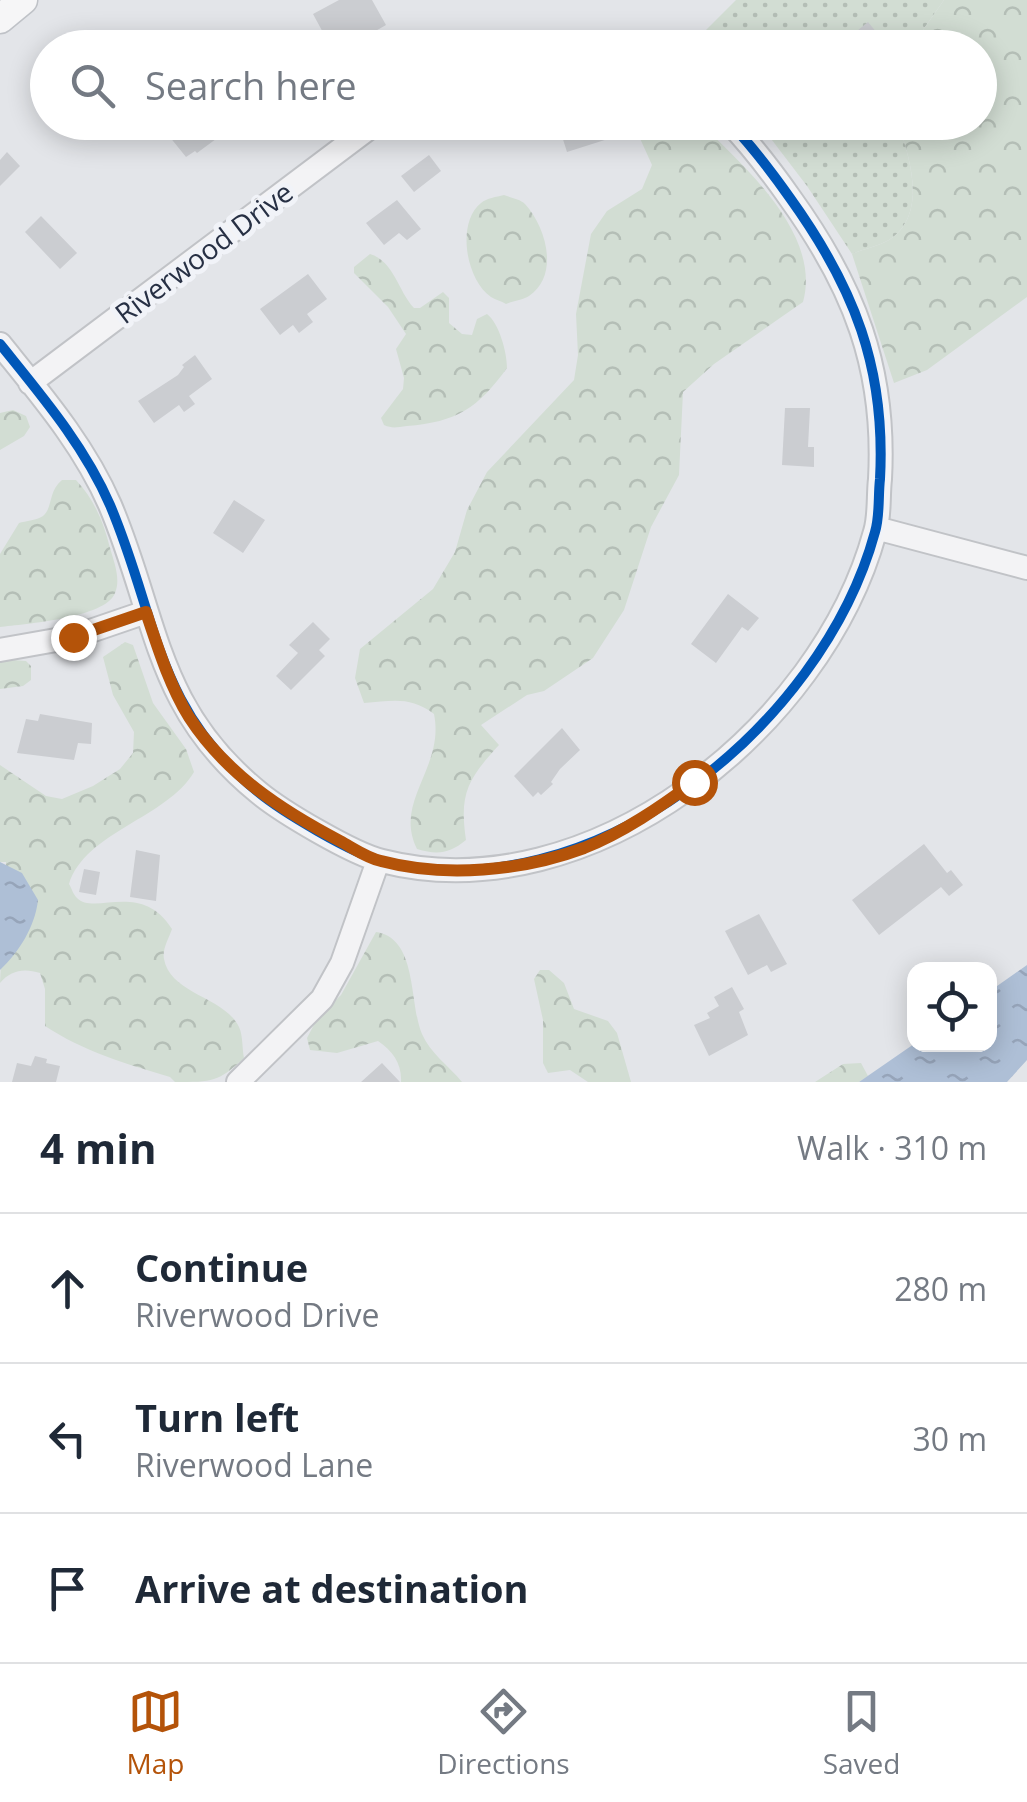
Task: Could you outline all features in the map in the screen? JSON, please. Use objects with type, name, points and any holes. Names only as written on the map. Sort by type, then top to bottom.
[{"type":"main road","points":[[0,19],[23,0]]},
{"type":"street","name":"Riverwood Drive","points":[[30,383],[352,140]]},
{"type":"street","points":[[0,344],[92,469],[125,543],[179,700],[216,750],[262,796],[378,861],[440,870],[508,867],[582,848],[658,808],[763,725],[794,690],[839,623],[876,528],[880,462],[877,389],[857,311],[818,238],[747,140]]},
{"type":"street","points":[[876,528],[1027,568]]},
{"type":"street","points":[[0,650],[73,637],[146,612]]},
{"type":"street","points":[[238,1082],[322,999],[342,963],[378,861]]},
{"type":"green space","points":[[736,0],[944,0],[923,30],[706,30]]},
{"type":"green space","points":[[944,0],[1027,0],[1027,297],[927,370],[894,383],[852,254],[889,240],[909,216],[913,185],[903,140],[997,140],[997,30],[923,30]]},
{"type":"green space","points":[[641,140],[717,140],[756,180],[790,227],[801,251],[806,277],[803,302],[714,364],[683,392],[679,475],[651,527],[624,610],[593,658],[544,691],[527,695],[481,725],[499,745],[468,788],[464,810],[466,840],[443,852],[417,849],[411,815],[433,751],[434,714],[409,702],[364,703],[355,678],[360,649],[433,589],[455,552],[467,510],[487,472],[574,380],[578,355],[576,314],[591,234],[607,211],[642,189],[652,165]]},
{"type":"green space","points":[[772,140],[903,140],[911,169],[912,201],[901,229],[885,242],[852,254]]},
{"type":"green space","points":[[504,195],[523,202],[539,225],[547,264],[539,287],[527,297],[506,304],[482,289],[467,251],[468,224],[473,212],[481,203]]},
{"type":"green space","points":[[370,254],[385,263],[414,308],[443,292],[449,298],[449,323],[462,334],[472,335],[477,319],[487,314],[495,324],[507,368],[465,411],[424,424],[384,425],[381,418],[403,389],[396,349],[406,334],[388,307],[354,273],[354,267]]},
{"type":"green space","points":[[13,410],[26,416],[30,427],[24,436],[0,450],[0,413]]},
{"type":"green space","points":[[62,480],[76,480],[98,512],[116,570],[115,593],[108,602],[81,614],[0,627],[0,554],[19,523],[46,513]]},
{"type":"green space","points":[[125,642],[133,645],[153,703],[186,749],[194,772],[165,802],[91,851],[69,884],[85,902],[133,902],[147,906],[172,929],[164,955],[168,971],[232,1017],[241,1034],[244,1058],[228,1072],[207,1081],[175,1082],[90,1050],[45,1026],[45,989],[40,973],[18,971],[0,983],[6,862],[0,862],[0,765],[46,796],[62,799],[120,769],[133,753],[134,732],[113,695],[103,657]]},
{"type":"green space","points":[[0,661],[26,661],[31,666],[31,680],[23,686],[0,689]]},
{"type":"green space","points":[[376,932],[390,937],[399,946],[406,959],[425,1041],[462,1082],[401,1082],[396,1058],[378,1041],[337,1053],[310,1050],[307,1038],[318,1017],[341,995]]},
{"type":"green space","points":[[540,970],[549,970],[564,983],[574,1009],[608,1021],[617,1033],[631,1082],[588,1082],[570,1070],[548,1073],[543,1063],[543,1020],[534,979]]},
{"type":"green space","points":[[861,1063],[868,1076],[859,1082],[815,1082],[843,1064]]},
{"type":"water","points":[[0,862],[22,873],[38,900],[25,938],[0,970]]},
{"type":"water","points":[[1027,965],[1027,1060],[1007,1082],[859,1082],[907,1049],[907,1052],[997,1052],[997,986]]},
{"type":"building","points":[[339,0],[372,0],[386,25],[377,30],[322,30],[313,14]]},
{"type":"building","points":[[868,22],[875,30],[858,30]]},
{"type":"building","points":[[172,140],[215,140],[197,153],[186,157]]},
{"type":"building","points":[[563,140],[605,140],[567,152]]},
{"type":"building","points":[[7,152],[20,166],[0,186],[0,160]]},
{"type":"building","points":[[429,155],[441,171],[414,192],[401,176]]},
{"type":"building","points":[[397,200],[421,229],[407,240],[399,233],[384,245],[366,223]]},
{"type":"building","points":[[41,216],[77,253],[60,269],[25,232]]},
{"type":"building","points":[[308,274],[327,299],[307,314],[313,322],[299,333],[293,325],[280,335],[260,309]]},
{"type":"building","points":[[195,355],[212,379],[189,396],[195,404],[184,412],[179,405],[154,423],[138,401],[178,375],[182,365]]},
{"type":"building","points":[[785,408],[810,408],[808,447],[814,447],[814,467],[782,465]]},
{"type":"building","points":[[234,500],[265,520],[243,553],[213,533]]},
{"type":"building","points":[[728,594],[759,618],[748,631],[742,627],[716,663],[691,644]]},
{"type":"building","points":[[313,622],[330,639],[319,650],[325,656],[291,690],[276,676],[298,653],[289,645]]},
{"type":"building","points":[[40,714],[92,723],[91,744],[78,743],[74,760],[17,753],[26,719],[38,721]]},
{"type":"building","points":[[562,728],[580,750],[560,769],[553,784],[533,797],[514,776]]},
{"type":"building","points":[[924,844],[947,873],[951,870],[963,885],[949,896],[941,887],[879,935],[852,900]]},
{"type":"building","points":[[136,850],[160,855],[156,901],[130,897]]},
{"type":"building","points":[[84,869],[100,872],[96,895],[79,892]]},
{"type":"building","points":[[759,914],[787,964],[771,972],[767,965],[748,975],[725,931]]},
{"type":"building","points":[[732,987],[744,1009],[739,1012],[748,1035],[709,1056],[694,1025],[710,1018],[707,1013],[719,1006],[714,997]]},
{"type":"building","points":[[35,1056],[60,1066],[56,1082],[12,1082],[17,1063],[31,1066]]},
{"type":"building","points":[[382,1063],[400,1082],[361,1082]]},
{"type":"cycle path","points":[[0,344],[88,462],[126,546],[178,694],[224,760],[283,810],[369,857],[461,870],[539,859],[615,832],[687,790],[751,736],[805,673],[847,604],[875,532],[880,439],[871,365],[861,330],[832,264],[746,140]]},
{"type":"route","points":[[73,637],[146,612],[179,700],[216,750],[262,796],[378,861],[440,870],[508,867],[582,848],[620,831],[694,782]]}]
